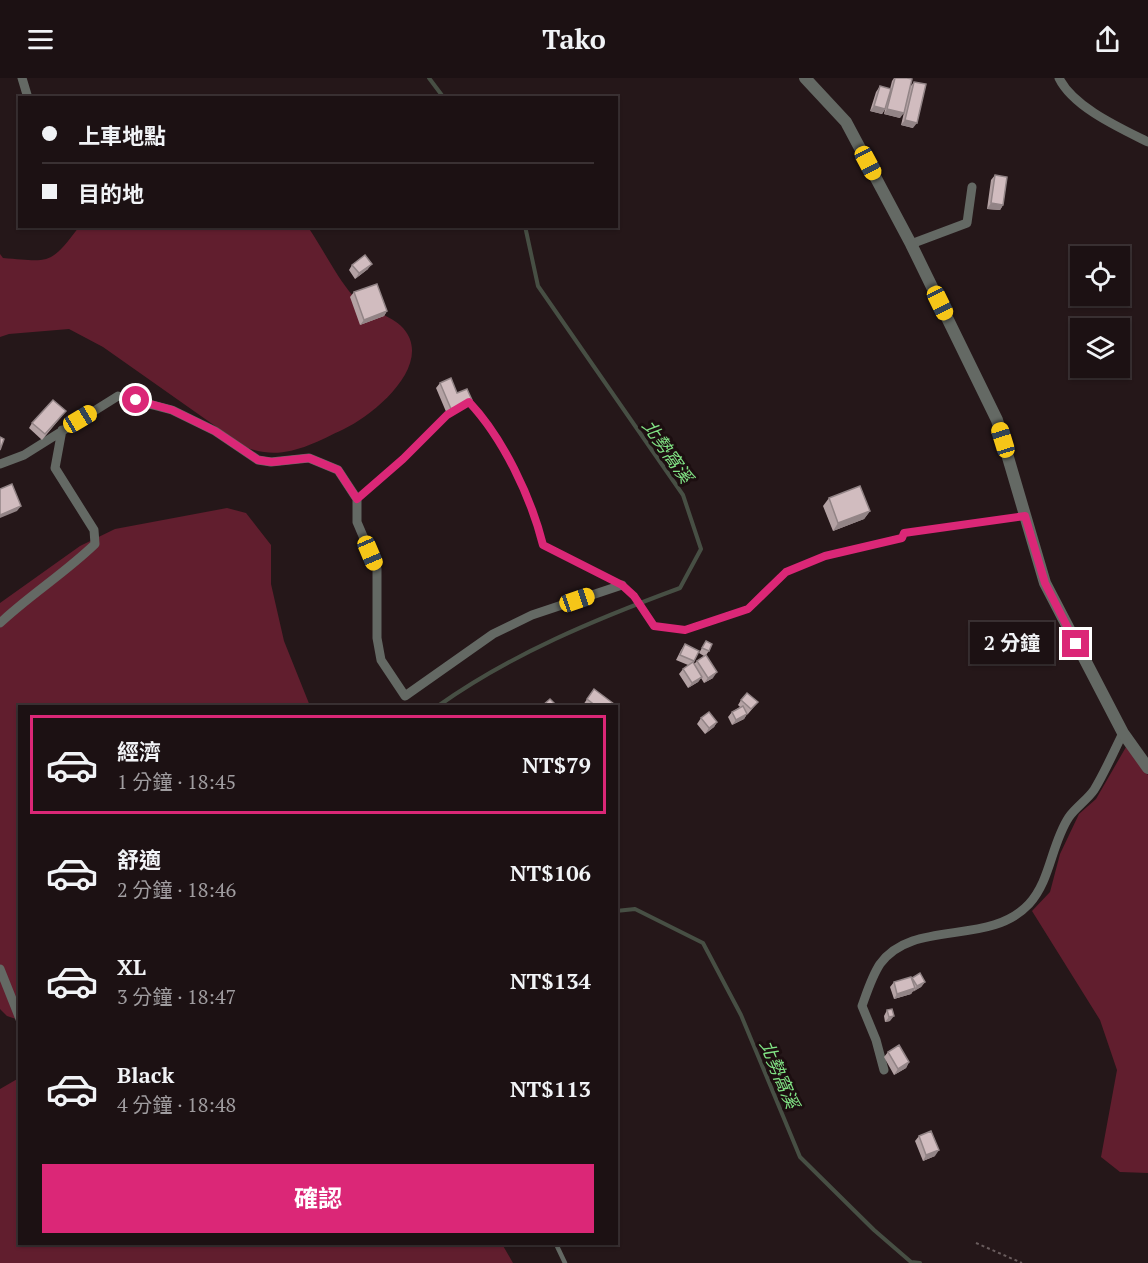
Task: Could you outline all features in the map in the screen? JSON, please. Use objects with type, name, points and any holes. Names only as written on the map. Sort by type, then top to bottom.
[{"type":"street","points":[[22,78],[27,96]]},
{"type":"street","points":[[805,78],[846,122],[911,244],[997,420],[1045,583],[1123,733],[1148,768]]},
{"type":"street","points":[[1059,78],[1064,87],[1101,118],[1148,142]]},
{"type":"street","points":[[911,244],[967,223],[972,187]]},
{"type":"street","points":[[0,464],[24,455],[118,396],[172,410],[215,431],[258,460],[272,462],[309,458],[338,470],[357,499],[357,522],[377,568],[377,638],[381,660],[405,696],[493,633],[532,615],[622,585]]},
{"type":"street","points":[[0,623],[34,592],[77,561],[96,544],[94,530],[56,468],[62,430]]},
{"type":"street","points":[[884,1070],[876,1040],[862,1006],[879,965],[893,951],[924,936],[974,932],[1011,918],[1029,904],[1043,883],[1069,816],[1093,791],[1123,733]]},
{"type":"street","points":[[0,969],[18,1014]]},
{"type":"lane","points":[[357,499],[403,459],[447,415],[469,402],[486,420],[534,510],[543,545],[622,585],[634,596],[654,626],[685,630],[748,609],[786,572],[825,556],[902,538],[904,533],[1025,516]]},
{"type":"lane","points":[[556,1245],[565,1263]]},
{"type":"path","points":[[976,1243],[1022,1263]]},
{"type":"shaded area","points":[[78,228],[309,228],[353,296],[403,328],[411,342],[412,357],[397,387],[370,412],[344,429],[296,450],[271,453],[245,447],[103,347],[69,329],[9,334],[0,337],[0,254],[3,258],[40,260],[55,255]]},
{"type":"shaded area","points":[[227,508],[246,513],[271,545],[271,584],[284,641],[310,705],[18,705],[18,1020],[7,1016],[0,1009],[0,603],[80,546],[115,529]]},
{"type":"shaded area","points":[[1126,747],[1148,775],[1148,1173],[1120,1172],[1101,1157],[1117,1070],[1100,1020],[1032,911],[1050,892],[1060,854],[1079,814],[1096,799]]},
{"type":"shaded area","points":[[18,1079],[18,1245],[503,1245],[513,1263],[0,1263],[0,1089]]},
{"type":"building","points":[[895,78],[912,79],[904,113],[887,109]]},
{"type":"building","points":[[914,82],[926,84],[917,123],[905,120]]},
{"type":"building","points":[[880,86],[891,89],[885,109],[874,106]]},
{"type":"building","points":[[995,175],[1007,177],[1003,205],[991,203]]},
{"type":"building","points":[[365,255],[372,264],[359,273],[352,265]]},
{"type":"building","points":[[377,284],[387,311],[364,320],[354,292]]},
{"type":"building","points":[[451,378],[457,393],[467,389],[472,400],[451,409],[440,383]]},
{"type":"building","points":[[53,400],[66,411],[45,434],[32,423]]},
{"type":"building","points":[[0,437],[4,439],[0,450]]},
{"type":"building","points":[[12,484],[21,506],[0,515],[0,489]]},
{"type":"building","points":[[860,486],[870,511],[838,523],[829,498]]},
{"type":"building","points":[[706,641],[712,644],[709,651],[702,648]]},
{"type":"building","points":[[685,644],[699,651],[694,661],[680,655]]},
{"type":"building","points":[[706,655],[717,672],[708,678],[697,661]]},
{"type":"building","points":[[693,662],[702,677],[692,683],[683,669]]},
{"type":"building","points":[[594,689],[615,705],[595,705],[587,699]]},
{"type":"building","points":[[747,693],[758,702],[751,709],[741,700]]},
{"type":"building","points":[[550,699],[556,705],[543,705]]},
{"type":"building","points":[[743,706],[747,714],[736,720],[732,712]]},
{"type":"building","points":[[709,712],[717,722],[709,728],[701,718]]},
{"type":"building","points":[[920,973],[925,982],[917,986],[912,978]]},
{"type":"building","points":[[911,977],[915,988],[897,994],[894,982]]},
{"type":"building","points":[[892,1009],[894,1016],[889,1017],[887,1010]]},
{"type":"building","points":[[899,1045],[909,1062],[898,1069],[888,1052]]},
{"type":"building","points":[[931,1131],[939,1150],[926,1155],[919,1136]]},
{"type":"waterway","name":"北勢窩溪","points":[[429,78],[442,96]]},
{"type":"waterway","name":"北勢窩溪","points":[[439,705],[495,670],[555,639],[680,588],[701,549],[683,495],[538,286],[525,228]]},
{"type":"waterway","name":"北勢窩溪","points":[[618,911],[635,909],[703,943],[741,1015],[800,1157],[874,1230],[911,1262],[920,1263]]},
{"type":"route","points":[[136,400],[172,410],[215,431],[258,460],[272,462],[309,458],[338,470],[357,499],[403,459],[447,415],[469,402],[486,420],[534,510],[543,545],[622,585],[634,596],[654,626],[685,630],[748,609],[786,572],[825,556],[902,538],[904,533],[1025,516],[1045,583],[1076,644]]}]
